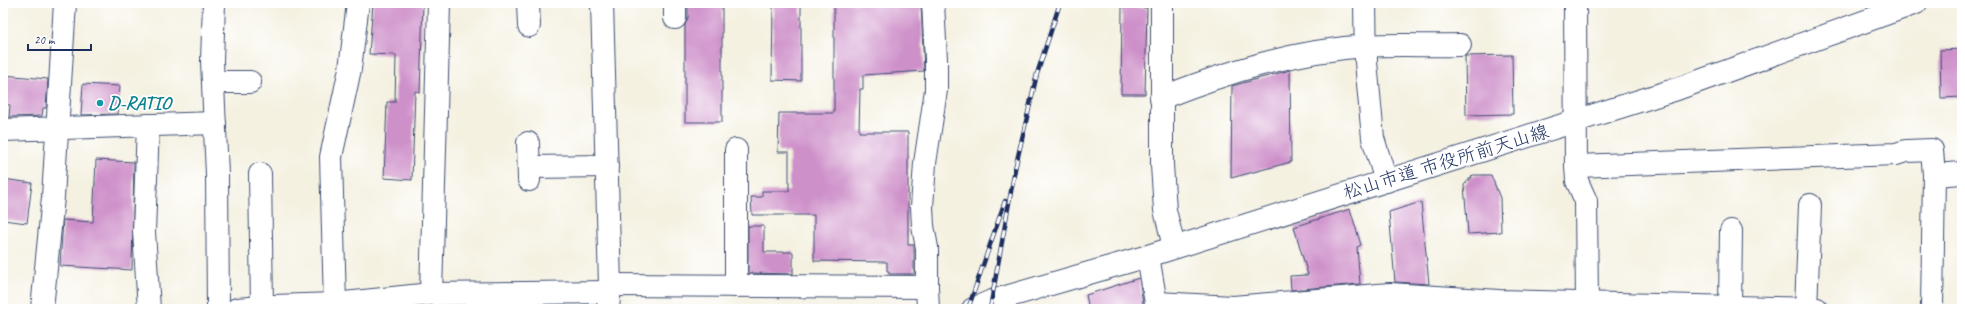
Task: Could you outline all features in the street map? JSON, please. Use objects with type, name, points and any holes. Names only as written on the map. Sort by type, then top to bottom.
[{"type":"street","points":[[42,309],[52,197],[65,3]]},
{"type":"street","points":[[214,3],[213,82],[218,309]]},
{"type":"street","points":[[335,304],[331,157],[350,69],[358,3]]},
{"type":"street","points":[[431,294],[439,3]]},
{"type":"street","points":[[528,3],[529,26]]},
{"type":"street","points":[[602,3],[609,295]]},
{"type":"street","points":[[928,309],[927,248],[923,226],[922,207],[925,163],[936,90],[933,3]]},
{"type":"street","points":[[1162,3],[1162,98],[1165,210],[1174,248]]},
{"type":"street","points":[[1365,3],[1369,100],[1373,138],[1386,181]]},
{"type":"street","points":[[1574,3],[1576,166],[1577,181],[1586,201],[1587,303]]},
{"type":"street","name":"松山市道 市役所前天山線","points":[[973,309],[999,299],[1174,248],[1677,89],[1914,3]]},
{"type":"street","points":[[1162,98],[1250,66],[1322,51],[1366,46],[1460,45]]},
{"type":"street","points":[[213,82],[250,82]]},
{"type":"street","points":[[3,130],[215,123]]},
{"type":"street","points":[[148,125],[144,232],[149,309]]},
{"type":"street","points":[[528,143],[529,174],[607,166]]},
{"type":"street","points":[[736,150],[736,286]]},
{"type":"street","points":[[1576,166],[1896,154],[1906,151],[1932,150],[1934,175],[1932,309]]},
{"type":"street","points":[[1934,175],[1962,173]]},
{"type":"street","points":[[260,174],[262,307]]},
{"type":"street","points":[[1806,309],[1810,205]]},
{"type":"street","points":[[1730,307],[1731,231]]},
{"type":"street","points":[[1148,256],[1157,306],[1234,308],[1390,294],[1498,301],[1817,309]]},
{"type":"street","points":[[237,309],[335,304],[431,294],[609,295],[736,286],[928,287]]},
{"type":"building","points":[[373,3],[423,3],[420,92],[415,91],[412,180],[384,178],[387,102],[395,102],[396,55],[369,54]]},
{"type":"building","points":[[688,3],[722,3],[722,122],[685,122],[685,25],[688,18]]},
{"type":"building","points":[[773,3],[801,3],[801,81],[772,80]]},
{"type":"building","points":[[834,3],[921,3],[924,71],[863,75],[863,89],[860,89],[859,132],[908,132],[908,245],[914,245],[914,274],[889,274],[889,271],[887,271],[887,262],[814,261],[814,215],[752,215],[751,197],[762,197],[762,191],[789,191],[789,152],[778,152],[779,113],[834,113]]},
{"type":"building","points":[[1122,7],[1147,8],[1145,94],[1121,94]]},
{"type":"building","points":[[1962,49],[1962,97],[1941,98],[1940,50]]},
{"type":"building","points":[[1512,55],[1513,114],[1466,115],[1465,56]]},
{"type":"building","points":[[1290,70],[1291,162],[1231,178],[1232,86]]},
{"type":"building","points":[[3,75],[48,79],[46,108],[43,108],[42,116],[9,117],[10,105],[3,104]]},
{"type":"building","name":"D-RATIO","points":[[83,84],[120,86],[118,114],[81,115]]},
{"type":"building","points":[[96,160],[134,162],[132,270],[60,266],[63,220],[93,222]]},
{"type":"building","points":[[1473,175],[1491,175],[1500,198],[1501,232],[1468,234],[1464,185]]},
{"type":"building","points":[[3,179],[32,183],[27,223],[3,220]]},
{"type":"building","points":[[1421,202],[1429,284],[1395,282],[1389,212]]},
{"type":"building","points":[[1350,209],[1361,245],[1357,247],[1360,284],[1291,290],[1290,276],[1308,275],[1294,227]]},
{"type":"building","points":[[748,226],[764,226],[764,252],[793,252],[793,274],[748,273]]},
{"type":"building","points":[[1139,278],[1144,309],[1089,309],[1086,295]]},
{"type":"railway","points":[[990,309],[1015,169],[1037,74],[1060,3]]},
{"type":"railway","points":[[968,309],[1005,201]]},
{"type":"place","name":"D-RATIO","points":[[100,103]]}]
